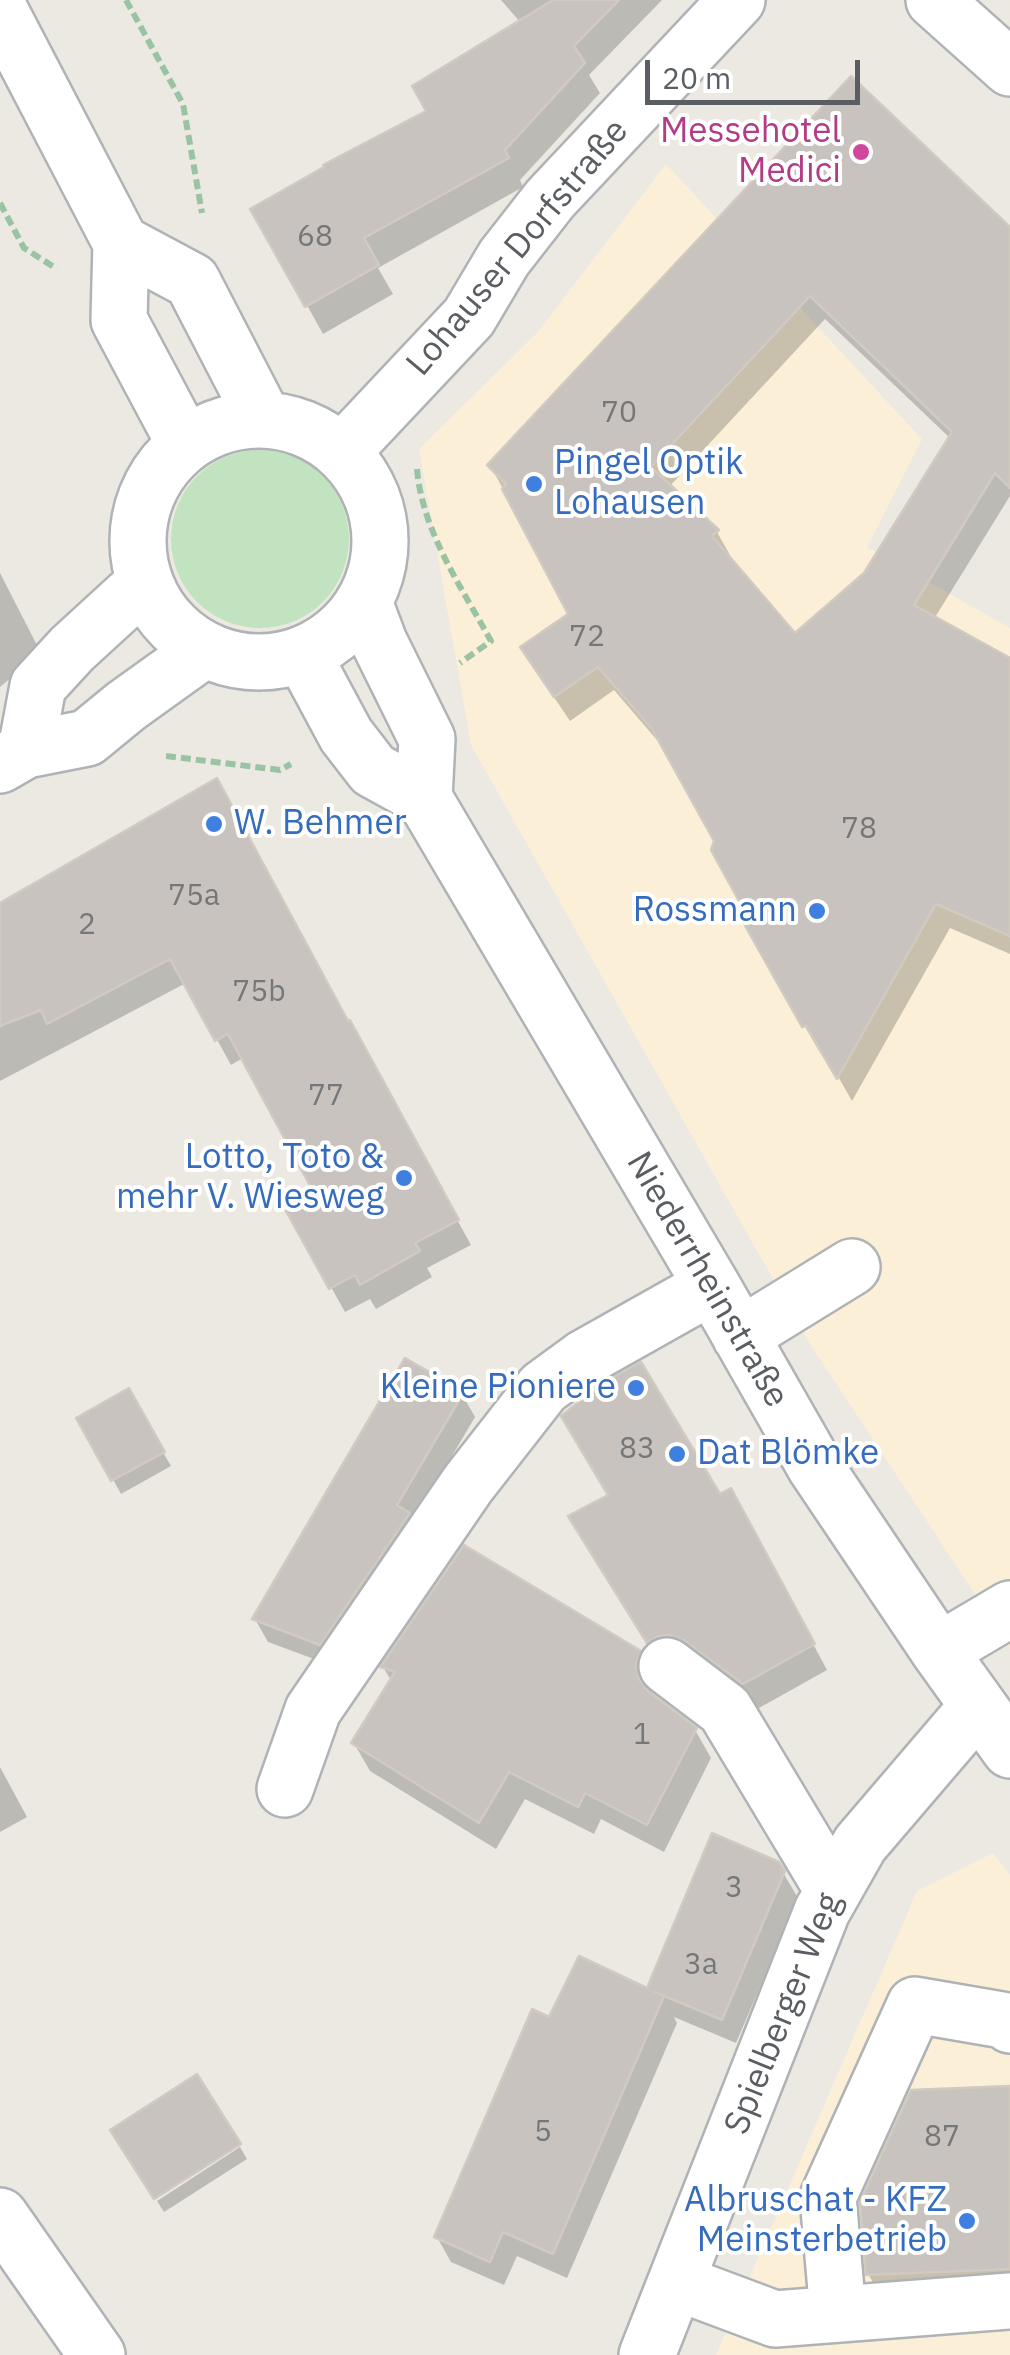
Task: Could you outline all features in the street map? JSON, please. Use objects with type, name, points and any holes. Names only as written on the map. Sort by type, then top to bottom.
[{"type":"street","name":"Lohauser Dorfstraße","points":[[342,452],[469,316],[504,258],[550,199],[737,0]]},
{"type":"street","points":[[934,0],[1010,68]]},
{"type":"street","points":[[0,11],[121,243],[120,320],[184,444]]},
{"type":"street","points":[[121,243],[192,281],[264,420]]},
{"type":"street","points":[[264,420],[292,424],[318,434],[342,452],[372,497],[379,522],[380,550],[364,602],[328,642],[302,655],[253,662],[204,650],[168,622],[144,583],[137,552],[138,522],[147,492],[162,466],[184,444],[209,430],[236,422],[264,420]]},
{"type":"street","points":[[13,758],[38,686],[144,583]]},
{"type":"street","points":[[302,655],[346,735],[373,770],[424,798],[427,739],[364,602]]},
{"type":"street","points":[[13,758],[87,738],[204,650]]},
{"type":"street","name":"Niederrheinstraße","points":[[424,798],[816,1468],[1010,1750]]},
{"type":"street","points":[[740,1336],[852,1267]]},
{"type":"street","points":[[285,1789],[312,1710],[468,1484],[542,1388],[584,1358],[712,1286]]},
{"type":"street","points":[[939,1651],[1010,1608]]},
{"type":"street","points":[[668,1666],[725,1710],[833,1890]]},
{"type":"street","name":"Spielberger Weg","points":[[647,2355],[822,1910],[860,1844],[978,1706]]},
{"type":"street","points":[[838,2314],[828,2197],[916,2005],[1008,2021],[1010,2025]]},
{"type":"street","points":[[0,2216],[97,2355]]},
{"type":"street","points":[[676,2282],[775,2319],[1010,2301]]},
{"type":"path","points":[[126,0],[182,104],[204,227]]},
{"type":"path","points":[[0,203],[24,248]]},
{"type":"path","points":[[405,384],[440,422],[416,458],[422,507],[491,642],[408,698]]},
{"type":"shaded area","points":[[666,164],[922,439],[867,547],[1010,628],[1010,1647],[808,1341],[471,745],[419,449],[538,332]]},
{"type":"shaded area","points":[[993,1853],[1010,1875],[1010,2355],[716,2355],[917,1891]]},
{"type":"green space","points":[[260,450],[294,456],[323,476],[343,505],[349,539],[343,573],[323,602],[294,622],[260,628],[226,622],[197,602],[177,573],[171,539],[177,505],[197,476],[226,456]]},
{"type":"building","points":[[553,0],[619,0],[574,46],[585,63],[505,150],[509,158],[364,238],[379,265],[305,307],[250,209],[426,111],[412,86]]},
{"type":"building","points":[[851,76],[1010,227],[1010,488],[995,473],[914,605],[1010,658],[1010,936],[936,904],[837,1079],[806,1026],[802,1027],[734,906],[740,903],[711,850],[714,841],[652,729],[598,667],[554,697],[520,647],[568,614],[502,489],[506,484],[487,465]],"holes":[[[810,296],[952,432],[864,573],[795,633],[712,536],[719,530],[651,467]]]},
{"type":"building","points":[[217,778],[459,1220],[415,1243],[420,1251],[360,1285],[355,1275],[329,1289],[286,1211],[315,1195],[228,1034],[215,1041],[170,959],[47,1024],[41,1010],[0,1026],[0,903]]},
{"type":"building","points":[[405,1358],[464,1392],[397,1505],[410,1513],[320,1645],[252,1619]]},
{"type":"building","points":[[641,1362],[720,1494],[731,1488],[815,1644],[743,1684],[685,1641],[670,1635],[647,1643],[568,1516],[608,1495],[561,1416],[601,1384]]},
{"type":"building","points":[[129,1388],[165,1452],[111,1481],[76,1418]]},
{"type":"building","points":[[464,1545],[641,1651],[636,1663],[639,1679],[648,1691],[697,1728],[647,1825],[585,1793],[578,1807],[509,1772],[479,1823],[351,1743],[395,1672],[380,1667]]},
{"type":"building","points":[[712,1833],[779,1862],[785,1871],[722,2020],[655,1992],[664,1996],[553,2254],[503,2232],[490,2262],[434,2237],[532,2009],[549,2017],[579,1956],[647,1988]]},
{"type":"building","points":[[197,2074],[241,2144],[154,2199],[110,2130]]},
{"type":"building","points":[[1010,2086],[1010,2269],[866,2275],[860,2202],[911,2090]]},
{"type":"place","name":"Messehotel Medici","points":[[861,152]]},
{"type":"place","name":"Pingel Optik Lohausen","points":[[534,484]]},
{"type":"place","name":"W. Behmer","points":[[214,824]]},
{"type":"place","name":"Rossmann","points":[[817,911]]},
{"type":"place","name":"Lotto, Toto & mehr V. Wiesweg","points":[[404,1178]]},
{"type":"place","name":"Kleine Pioniere","points":[[636,1388]]},
{"type":"place","name":"Dat Blömke","points":[[677,1454]]},
{"type":"place","name":"Albruschat - KFZ Meinsterbetrieb","points":[[967,2221]]}]
